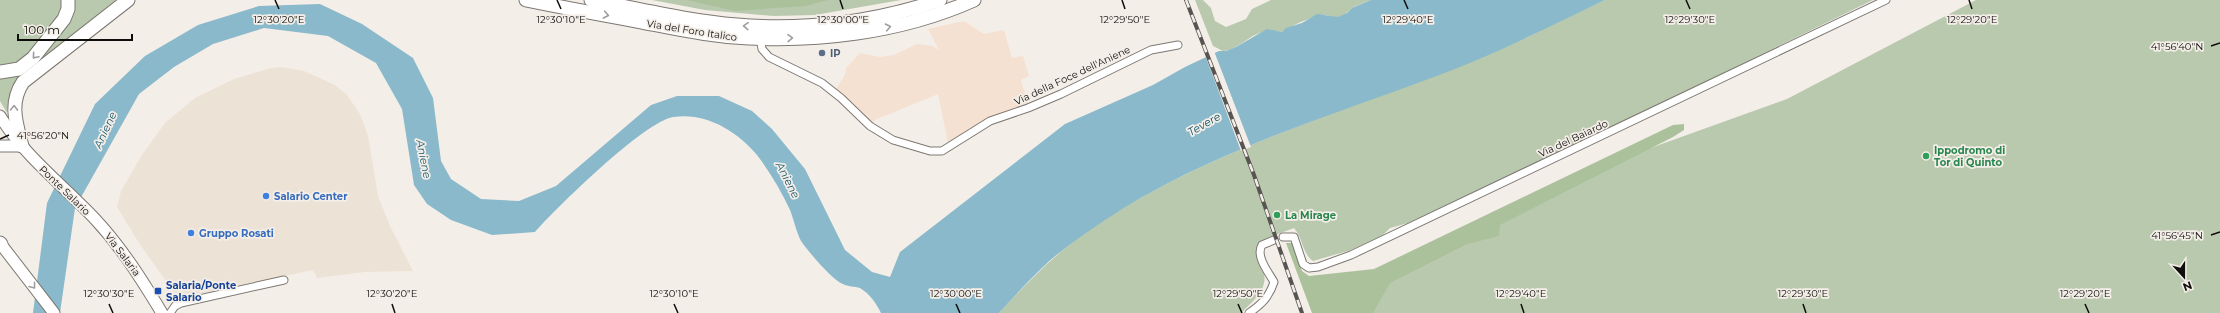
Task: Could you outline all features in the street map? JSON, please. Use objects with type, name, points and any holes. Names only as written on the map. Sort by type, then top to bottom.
[{"type":"highway","points":[[0,72],[19,69],[34,58],[64,19],[68,0]]},
{"type":"highway","points":[[22,146],[14,106],[17,92],[23,82],[128,0]]},
{"type":"highway","name":"Via del Foro Italico","points":[[526,0],[699,33],[760,38],[800,38],[873,30],[924,18],[974,0]]},
{"type":"highway","name":"Via del Foro Italico","points":[[591,0],[706,21],[781,26],[862,19],[908,10],[940,0]]},
{"type":"main road","points":[[0,116],[22,146]]},
{"type":"main road","points":[[0,146],[22,146]]},
{"type":"main road","name":"Ponte Salario","points":[[22,146],[36,162],[94,218]]},
{"type":"main road","name":"Via Salaria","points":[[94,218],[127,257],[162,313]]},
{"type":"main road","points":[[0,243],[54,313]]},
{"type":"main road","points":[[147,288],[156,313]]},
{"type":"street","name":"Via del Baiardo","points":[[1283,237],[1294,237],[1303,264],[1309,268],[1318,267],[1351,255],[1886,0]]},
{"type":"street","name":"Via della Foce dell'Aniene","points":[[760,38],[762,49],[769,57],[822,83],[841,98],[870,126],[893,140],[930,151],[942,151],[990,121],[1028,108],[1061,94],[1151,50],[1178,45]]},
{"type":"street","points":[[1249,313],[1264,302],[1273,288],[1274,282],[1262,259],[1260,251],[1262,245],[1274,240]]},
{"type":"street","points":[[170,313],[175,306],[181,303],[284,280]]},
{"type":"shaded area","points":[[964,21],[984,34],[1004,30],[1012,58],[1023,56],[1029,76],[1021,80],[1028,103],[948,143],[938,94],[875,120],[872,124],[836,89],[845,75],[846,68],[860,53],[880,57],[894,55],[917,44],[932,46],[939,50],[928,29]]},
{"type":"shaded area","points":[[282,67],[304,71],[335,85],[347,95],[360,114],[368,136],[378,196],[390,226],[413,271],[365,272],[317,278],[313,270],[178,298],[139,243],[117,207],[121,191],[142,155],[165,123],[195,98],[234,79],[271,68]]},
{"type":"green space","points":[[0,0],[63,0],[60,19],[20,63],[0,66]]},
{"type":"green space","points":[[73,0],[122,0],[45,56],[43,53]]},
{"type":"green space","points":[[652,0],[901,0],[815,15],[774,16],[705,10]]},
{"type":"green space","points":[[687,0],[828,0],[806,6],[735,11]]},
{"type":"green space","points":[[1195,0],[1203,0],[1211,8],[1215,21],[1226,27],[1246,19],[1252,9],[1271,0],[1371,0],[1358,5],[1344,15],[1335,17],[1320,15],[1282,32],[1263,32],[1253,36],[1234,48],[1223,51],[1213,46]]},
{"type":"green space","points":[[1605,0],[1873,0],[1590,138],[1408,223],[1390,228],[1383,235],[1351,250],[1313,261],[1309,258],[1294,228],[1265,239],[1256,247],[1265,277],[1264,284],[1257,297],[1241,313],[999,313],[1039,272],[1082,235],[1129,205],[1178,178],[1280,133],[1437,75],[1489,54],[1533,35]]},
{"type":"green space","name":"Ippodromo di Tor di Quinto","points":[[1976,0],[2220,0],[2220,313],[1324,313],[1645,150],[1787,99]]},
{"type":"green space","points":[[28,70],[19,79],[13,89],[9,100],[7,113],[0,101],[0,75]]},
{"type":"green space","points":[[1684,124],[1684,130],[1673,137],[1500,225],[1499,236],[1467,244],[1390,283],[1373,313],[1312,313],[1286,243],[1292,243],[1302,271],[1309,276],[1374,269],[1673,125]]},
{"type":"water","points":[[1371,0],[1605,0],[1478,59],[1434,77],[1306,123],[1222,157],[1181,177],[1141,198],[1102,222],[1056,255],[1036,273],[999,313],[881,313],[875,302],[867,293],[860,288],[847,286],[838,281],[820,265],[801,241],[790,210],[779,189],[762,161],[749,146],[740,138],[720,125],[697,117],[673,117],[660,122],[642,134],[601,167],[535,232],[492,235],[451,220],[427,204],[414,185],[402,109],[376,63],[328,36],[264,28],[213,44],[174,67],[139,94],[75,208],[60,313],[33,313],[47,203],[95,104],[145,56],[198,25],[259,6],[320,4],[362,24],[413,58],[433,98],[441,161],[451,179],[481,199],[519,201],[556,186],[651,105],[677,96],[719,96],[752,111],[772,129],[805,169],[845,250],[872,272],[890,277],[900,252],[1065,124],[1153,85],[1185,67],[1219,51],[1226,51],[1236,47],[1267,29],[1282,32],[1286,28],[1302,23],[1317,14],[1338,17],[1347,13],[1352,8]]},
{"type":"pier","points":[[1214,51],[1251,147],[1241,151],[1205,55]]},
{"type":"railway","points":[[1186,0],[1254,175],[1302,313]]},
{"type":"place","name":"IP","points":[[822,53]]},
{"type":"place","name":"Ippodromo di Tor di Quinto","points":[[1926,156]]},
{"type":"place","name":"Salario Center","points":[[266,196]]},
{"type":"place","name":"La Mirage","points":[[1277,215]]},
{"type":"place","name":"Gruppo Rosati","points":[[191,233]]},
{"type":"place","name":"Salaria/Ponte Salario","points":[[158,291]]},
{"type":"water label","name":"Tevere","points":[[1204,124]]},
{"type":"water label","name":"Aniene","points":[[105,130]]},
{"type":"water label","name":"Aniene","points":[[424,159]]},
{"type":"water label","name":"Aniene","points":[[788,180]]}]
